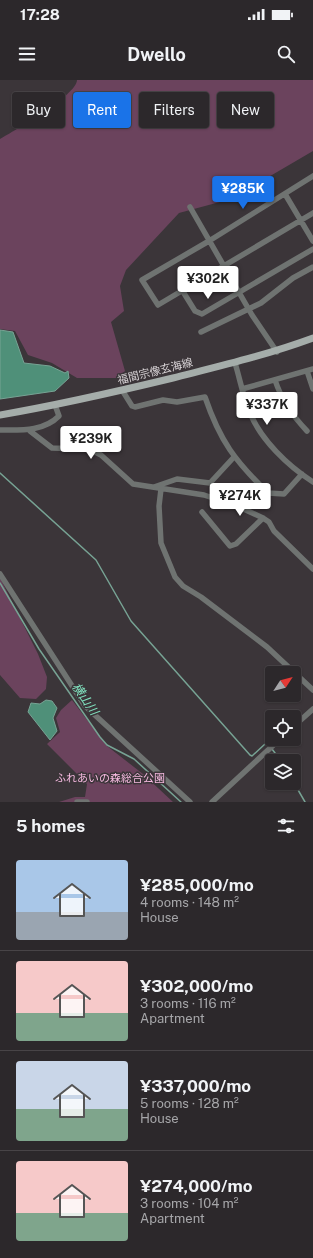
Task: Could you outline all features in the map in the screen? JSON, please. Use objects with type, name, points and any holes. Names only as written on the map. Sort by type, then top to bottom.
[{"type":"main road","name":"福間宗像玄海線","points":[[0,415],[55,405],[122,390],[277,352],[313,338]]},
{"type":"street","points":[[313,176],[209,241],[142,280],[158,305],[313,213]]},
{"type":"street","points":[[286,194],[313,241]]},
{"type":"street","points":[[190,207],[249,310],[277,352]]},
{"type":"street","points":[[182,290],[195,310],[202,314],[313,249]]},
{"type":"street","points":[[201,332],[213,325],[249,310],[261,303],[293,278],[313,267]]},
{"type":"street","points":[[235,362],[250,412],[258,427],[273,448],[313,482]]},
{"type":"street","points":[[242,389],[313,369]]},
{"type":"street","points":[[306,371],[313,389]]},
{"type":"street","points":[[275,380],[282,400],[293,416],[307,431]]},
{"type":"street","points":[[122,390],[132,406],[135,407],[163,400],[177,402],[205,398],[220,434],[234,457],[268,493],[284,494],[302,474]]},
{"type":"street","points":[[0,430],[30,431],[55,420],[58,416],[55,405]]},
{"type":"street","points":[[30,431],[52,448],[91,450],[113,464],[123,476],[133,484],[161,489],[188,491],[204,495],[237,506],[263,518],[269,522],[274,531],[313,569]]},
{"type":"street","points":[[154,488],[177,479],[210,484],[234,457]]},
{"type":"street","points":[[161,489],[159,506],[161,542],[175,577],[183,586],[201,597],[267,647],[313,690]]},
{"type":"street","points":[[202,512],[230,546],[236,544],[263,518]]},
{"type":"street","points":[[0,574],[85,706],[190,802]]},
{"type":"street","points":[[301,720],[312,711]]},
{"type":"street","points":[[212,802],[272,746]]},
{"type":"street","points":[[77,802],[87,802]]},
{"type":"green space","points":[[77,80],[313,80],[313,151],[231,199],[179,213],[126,270],[120,286],[124,311],[111,322],[125,371],[117,378],[77,378],[52,363],[28,355],[15,331],[0,329],[0,139],[19,128],[65,128],[65,96],[74,87]]},
{"type":"green space","points":[[0,578],[38,654],[47,677],[46,689],[36,699],[20,698],[0,675]]},
{"type":"green space","name":"ふれあいの森総合公園","points":[[72,700],[107,746],[143,774],[173,802],[59,802],[75,797],[85,797],[87,784],[47,744],[60,732],[56,718],[61,710]]},
{"type":"shaded area","points":[[0,330],[13,332],[24,363],[50,366],[65,373],[68,371],[69,378],[55,391],[0,399]]},
{"type":"shaded area","points":[[46,700],[52,701],[57,708],[53,718],[57,731],[50,740],[28,712],[31,703],[40,704]]},
{"type":"waterway","points":[[0,473],[96,560],[131,621],[250,755],[252,756],[265,744],[269,745],[276,754]]},
{"type":"waterway","name":"横山川","points":[[0,583],[39,649],[100,737],[107,745],[134,759],[181,802]]},
{"type":"waterway","points":[[298,790],[305,802]]}]
